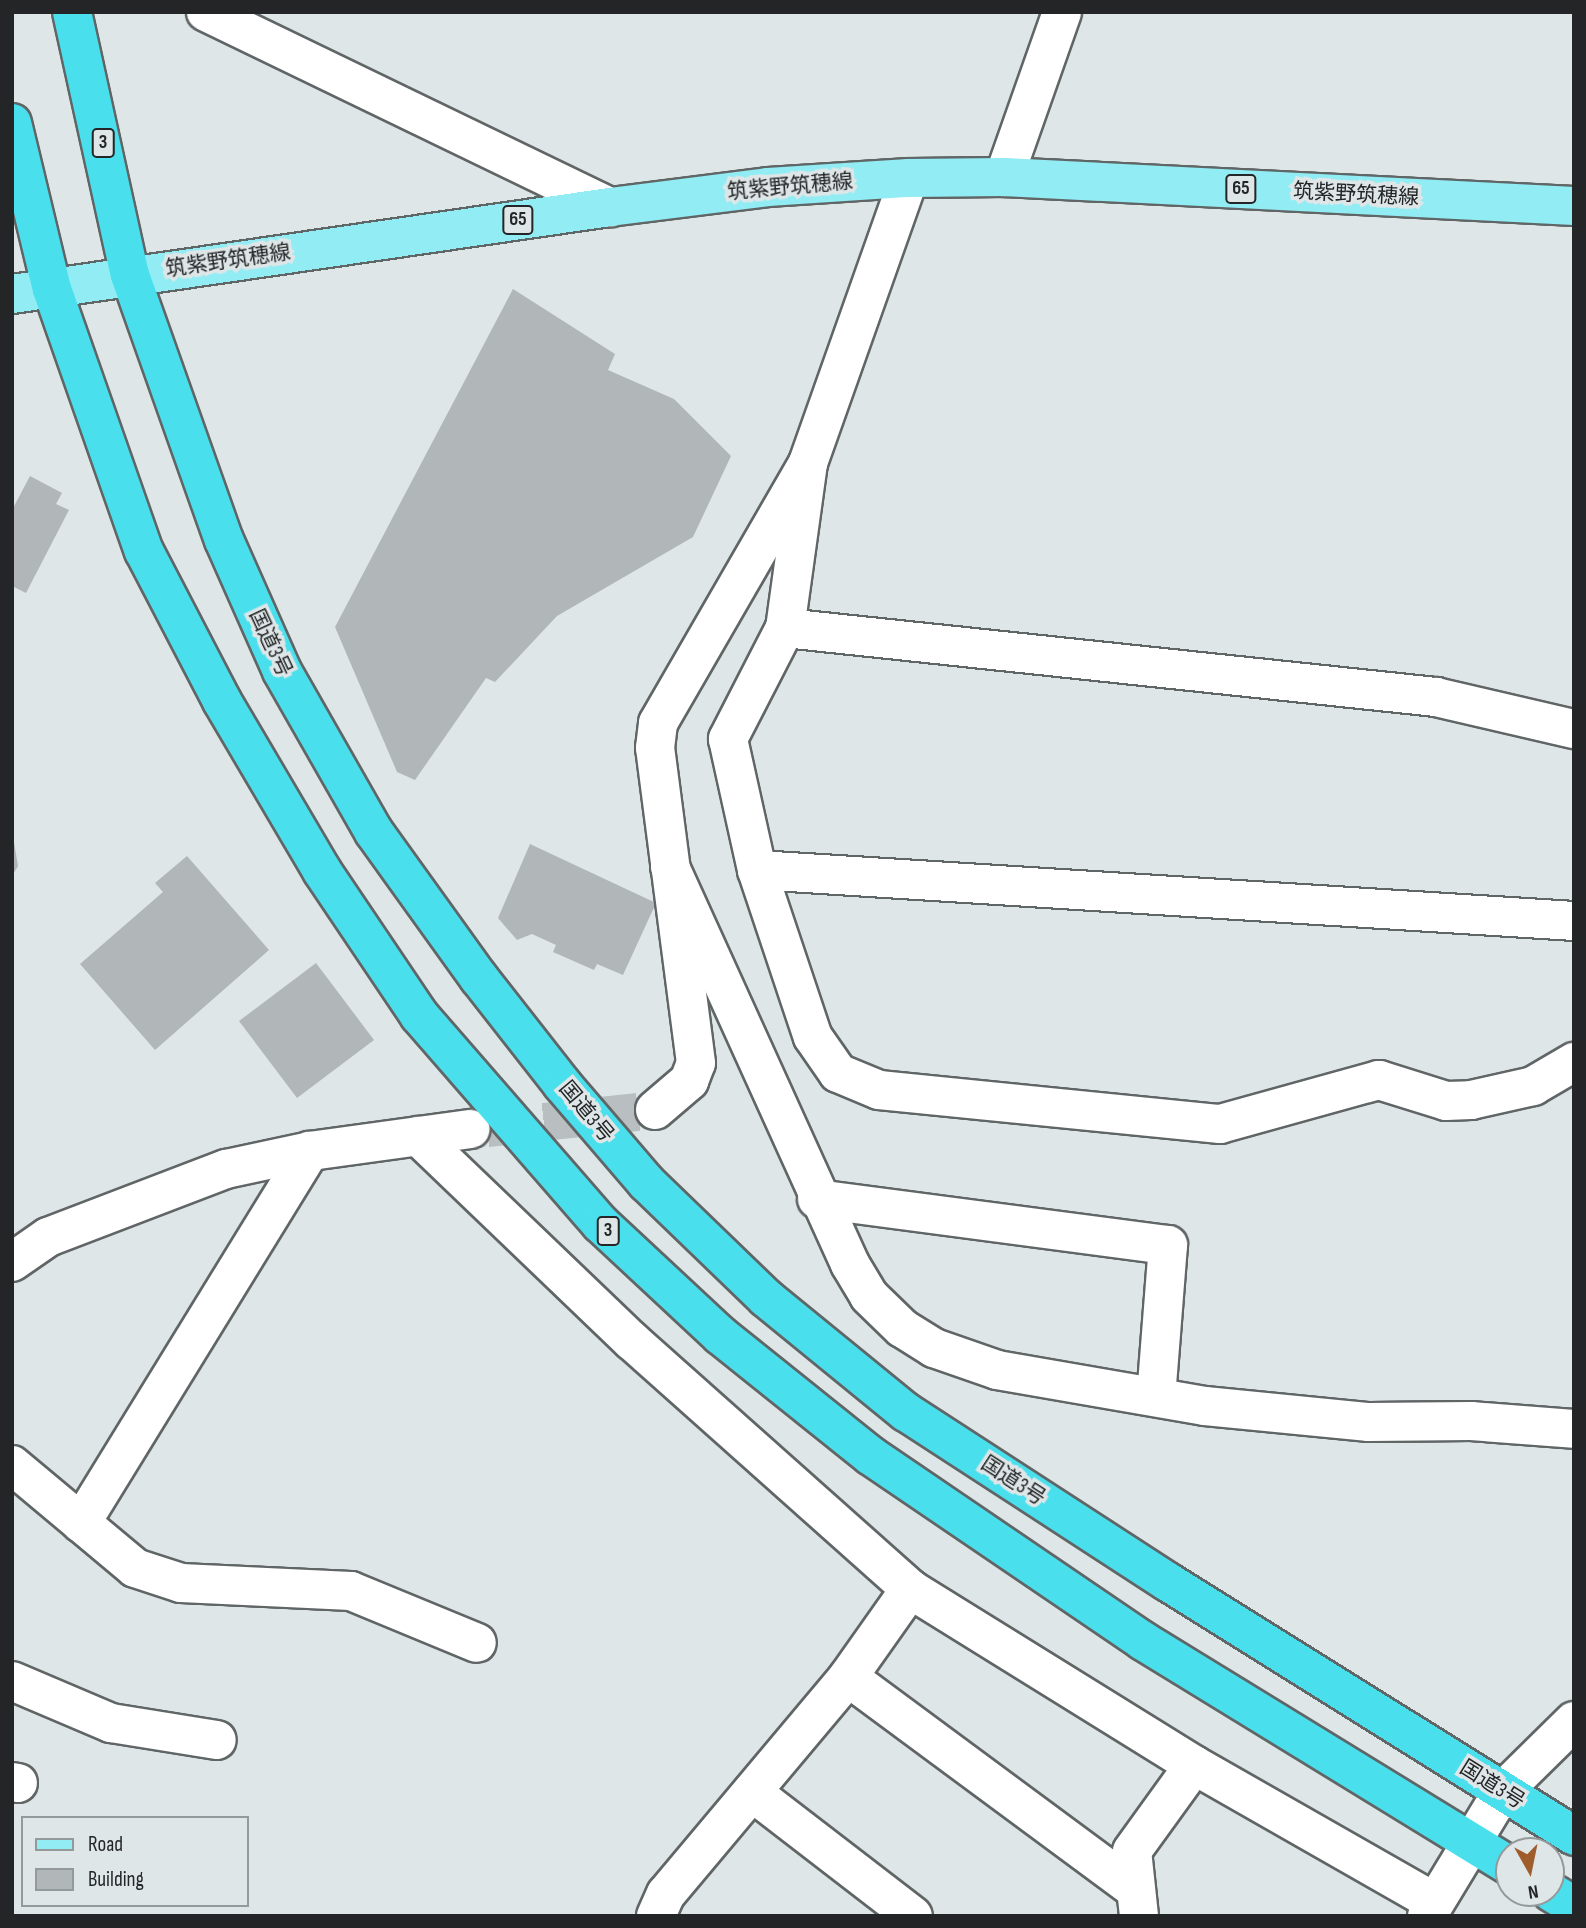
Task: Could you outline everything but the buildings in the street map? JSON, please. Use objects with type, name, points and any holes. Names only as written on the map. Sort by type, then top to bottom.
[{"type":"highway","name":"国道3号","points":[[72,12],[130,275],[224,540],[295,694],[374,832],[479,978],[647,1183],[766,1298],[906,1412],[1574,1836]]},
{"type":"highway","name":"3","points":[[12,123],[52,289],[144,551],[222,701],[322,871],[419,1015],[601,1224],[720,1335],[871,1456],[1143,1641],[1495,1856]]},
{"type":"main road","name":"筑紫野筑穂線","points":[[12,294],[610,207],[768,187],[909,178],[1004,177],[1574,206]]},
{"type":"street","points":[[206,12],[610,207]]},
{"type":"street","points":[[1004,177],[1062,12]]},
{"type":"street","points":[[655,1110],[690,1081],[696,1063],[655,748],[658,723],[808,463],[909,178]]},
{"type":"street","points":[[12,309],[52,289]]},
{"type":"street","points":[[808,463],[785,628],[728,739],[757,870],[813,1037],[838,1073],[879,1090],[1220,1124],[1380,1080],[1446,1101],[1471,1100],[1533,1086],[1574,1062]]},
{"type":"street","points":[[785,628],[1436,697],[1574,729]]},
{"type":"street","points":[[670,867],[817,1199],[869,1296],[902,1328],[934,1348],[998,1370],[1156,1397],[1369,1422],[1471,1421],[1574,1429]]},
{"type":"street","points":[[757,870],[1574,921]]},
{"type":"street","points":[[12,1262],[30,1233],[226,1169],[310,1151],[470,1129]]},
{"type":"street","points":[[418,1136],[632,1341],[911,1589],[1430,1908],[1502,1792],[1574,1721]]},
{"type":"street","points":[[81,1523],[310,1151]]},
{"type":"street","points":[[817,1199],[1168,1245],[1156,1397]]},
{"type":"street","points":[[12,1465],[135,1568],[181,1583],[351,1591],[477,1643]]},
{"type":"street","points":[[656,1916],[666,1894],[848,1677],[911,1589]]},
{"type":"street","points":[[848,1677],[1137,1902]]},
{"type":"street","points":[[12,1681],[111,1723],[217,1740]]},
{"type":"street","points":[[1137,1902],[1131,1860],[1135,1844],[1194,1765]]},
{"type":"street","points":[[752,1792],[913,1916]]},
{"type":"tunnel","points":[[487,1128],[655,1110]]}]
